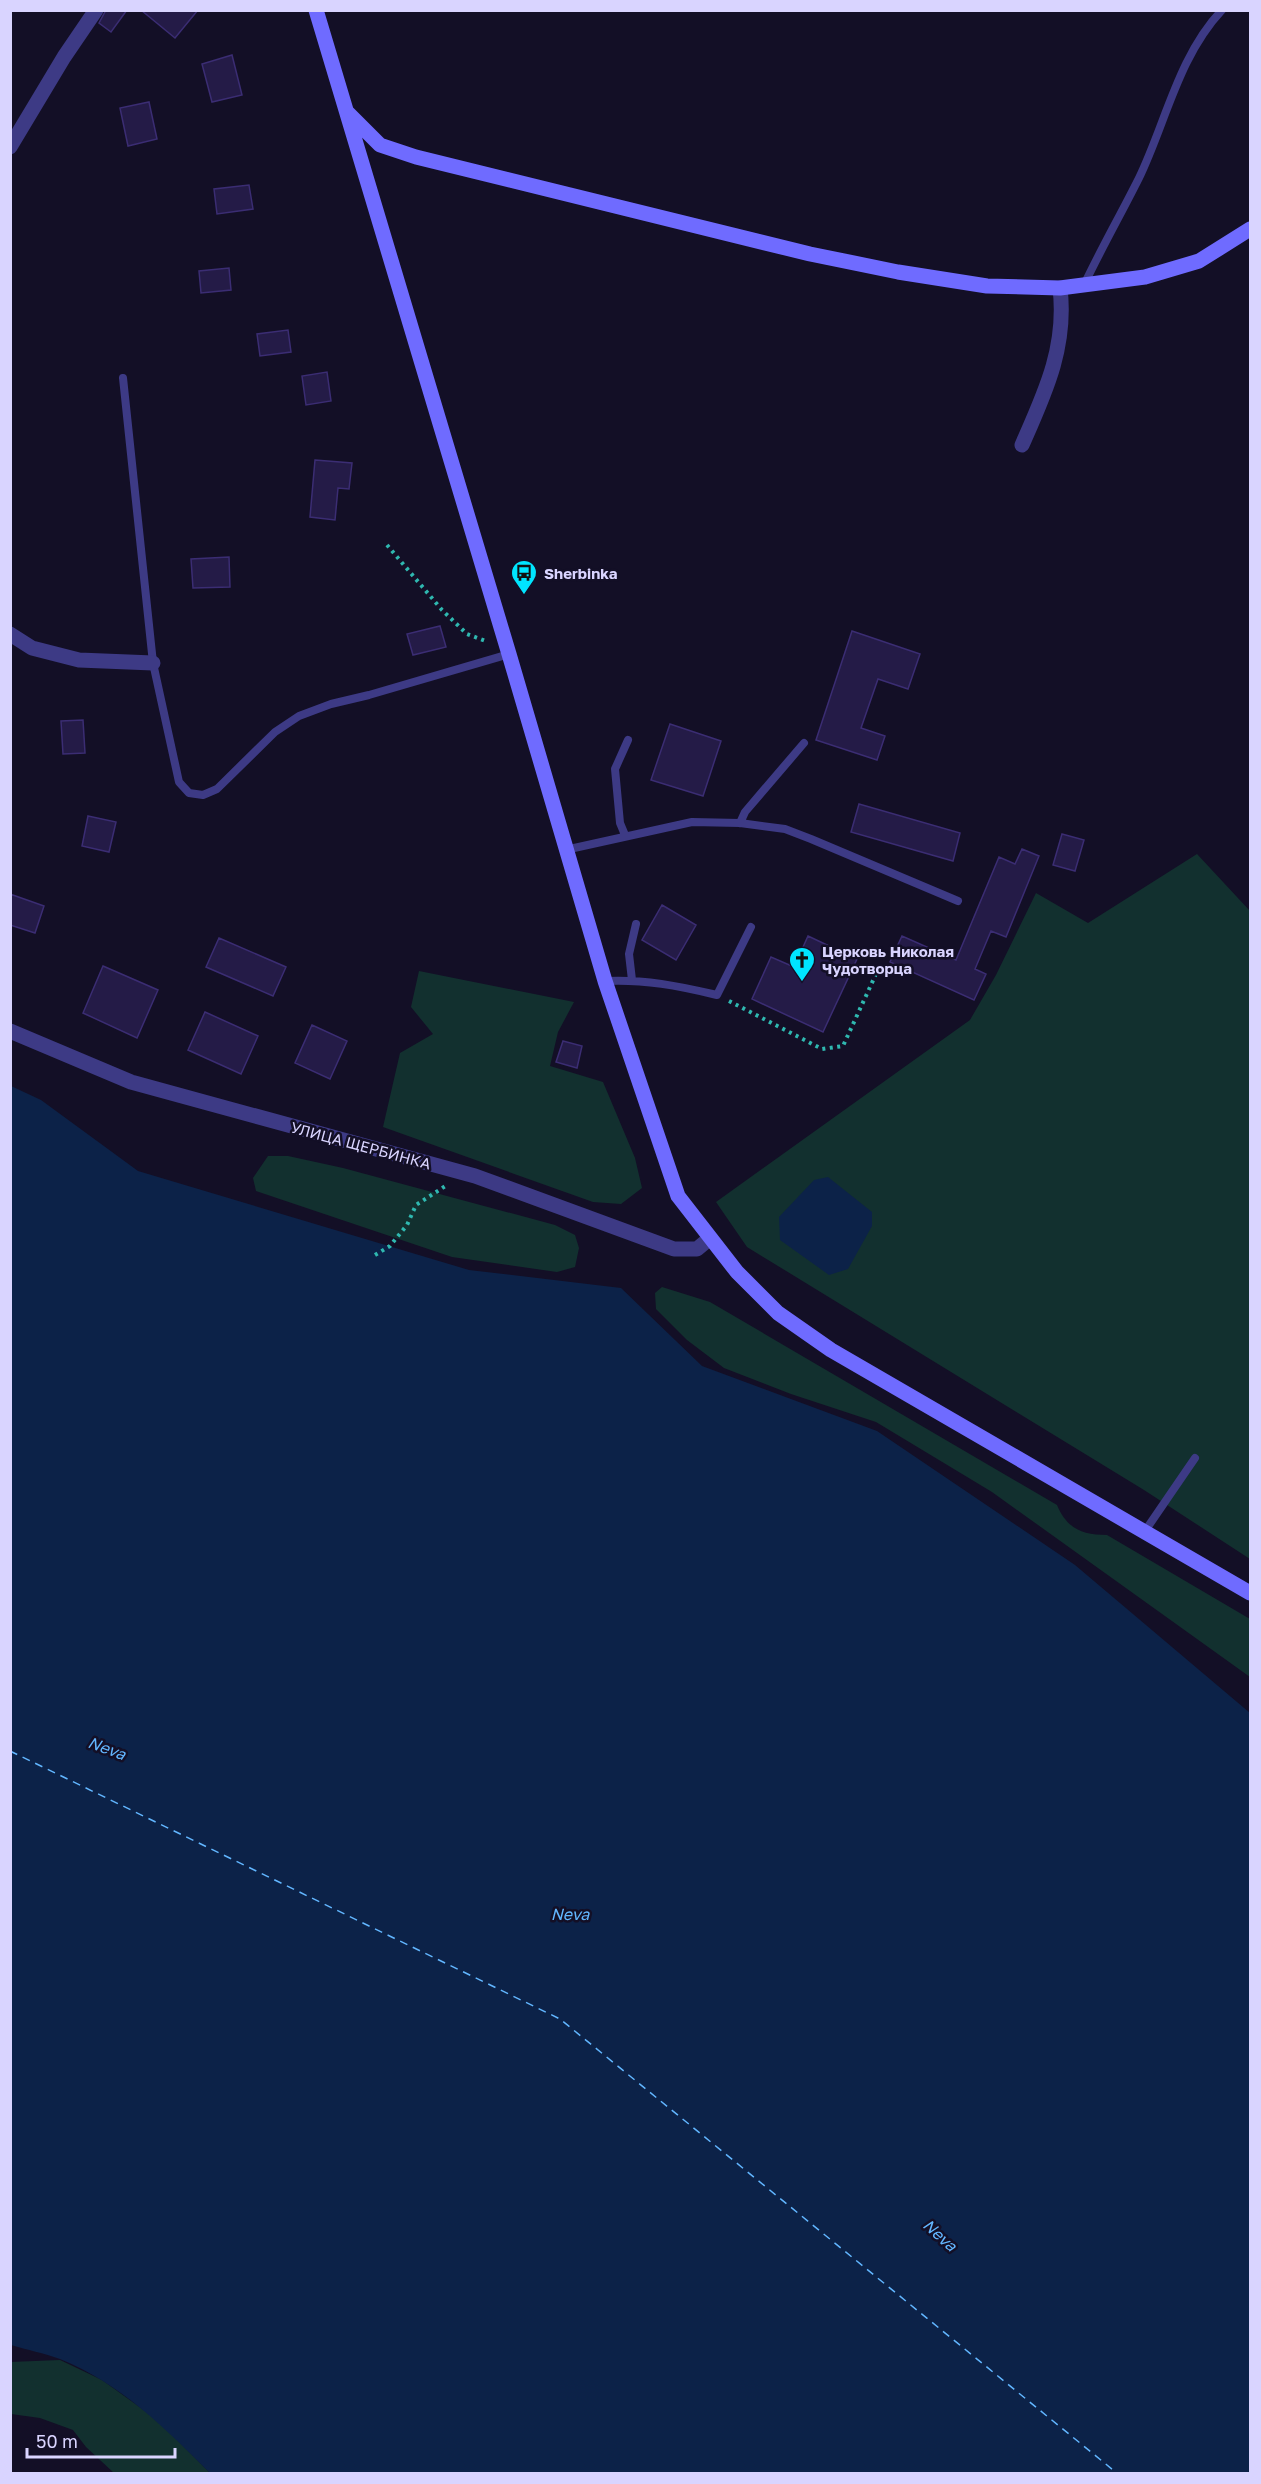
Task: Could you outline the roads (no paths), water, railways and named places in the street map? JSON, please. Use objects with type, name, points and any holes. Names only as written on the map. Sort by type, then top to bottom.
[{"type":"street","points":[[10,147],[64,57],[96,10]]},
{"type":"street","points":[[316,10],[509,652],[565,850],[605,981],[678,1196],[737,1272],[778,1313],[831,1350],[1251,1593]]},
{"type":"street","points":[[346,111],[380,145],[396,151],[798,251],[898,272],[987,286],[1060,288],[1145,277],[1199,261],[1251,229]]},
{"type":"street","points":[[1022,445],[1051,380],[1061,333],[1063,308],[1060,288]]},
{"type":"street","points":[[10,634],[32,648],[79,660],[153,663]]},
{"type":"street","name":"УЛИЦА ЩЕРБИНКА","points":[[10,1031],[131,1082],[462,1172],[674,1249],[697,1249],[710,1239]]},
{"type":"lane","points":[[1083,286],[1139,178],[1189,56],[1205,28],[1222,10]]},
{"type":"lane","points":[[123,378],[153,663],[179,782],[189,793],[202,795],[217,789],[275,732],[299,716],[331,704],[369,695],[509,652]]},
{"type":"lane","points":[[625,835],[620,823],[614,783],[615,769],[628,740]]},
{"type":"lane","points":[[740,823],[745,812],[804,743]]},
{"type":"lane","points":[[565,850],[692,822],[740,823],[785,830],[811,839],[958,901]]},
{"type":"lane","points":[[632,980],[629,954],[636,924]]},
{"type":"lane","points":[[605,981],[632,980],[673,984],[717,995],[751,927]]},
{"type":"lane","points":[[1145,1531],[1195,1458]]},
{"type":"water","name":"Neva","points":[[11,1086],[41,1100],[138,1171],[469,1270],[621,1288],[702,1366],[877,1431],[1075,1565],[1250,1713],[1250,2473],[210,2473],[141,2408],[103,2381],[60,2359],[11,2345]]},
{"type":"water","points":[[828,1177],[872,1212],[872,1226],[848,1269],[829,1275],[780,1240],[779,1217],[814,1180]]},
{"type":"place","name":"Sherbinka","points":[[524,596]]},
{"type":"place","name":"Церковь Николая Чудотворца","points":[[802,983]]}]
